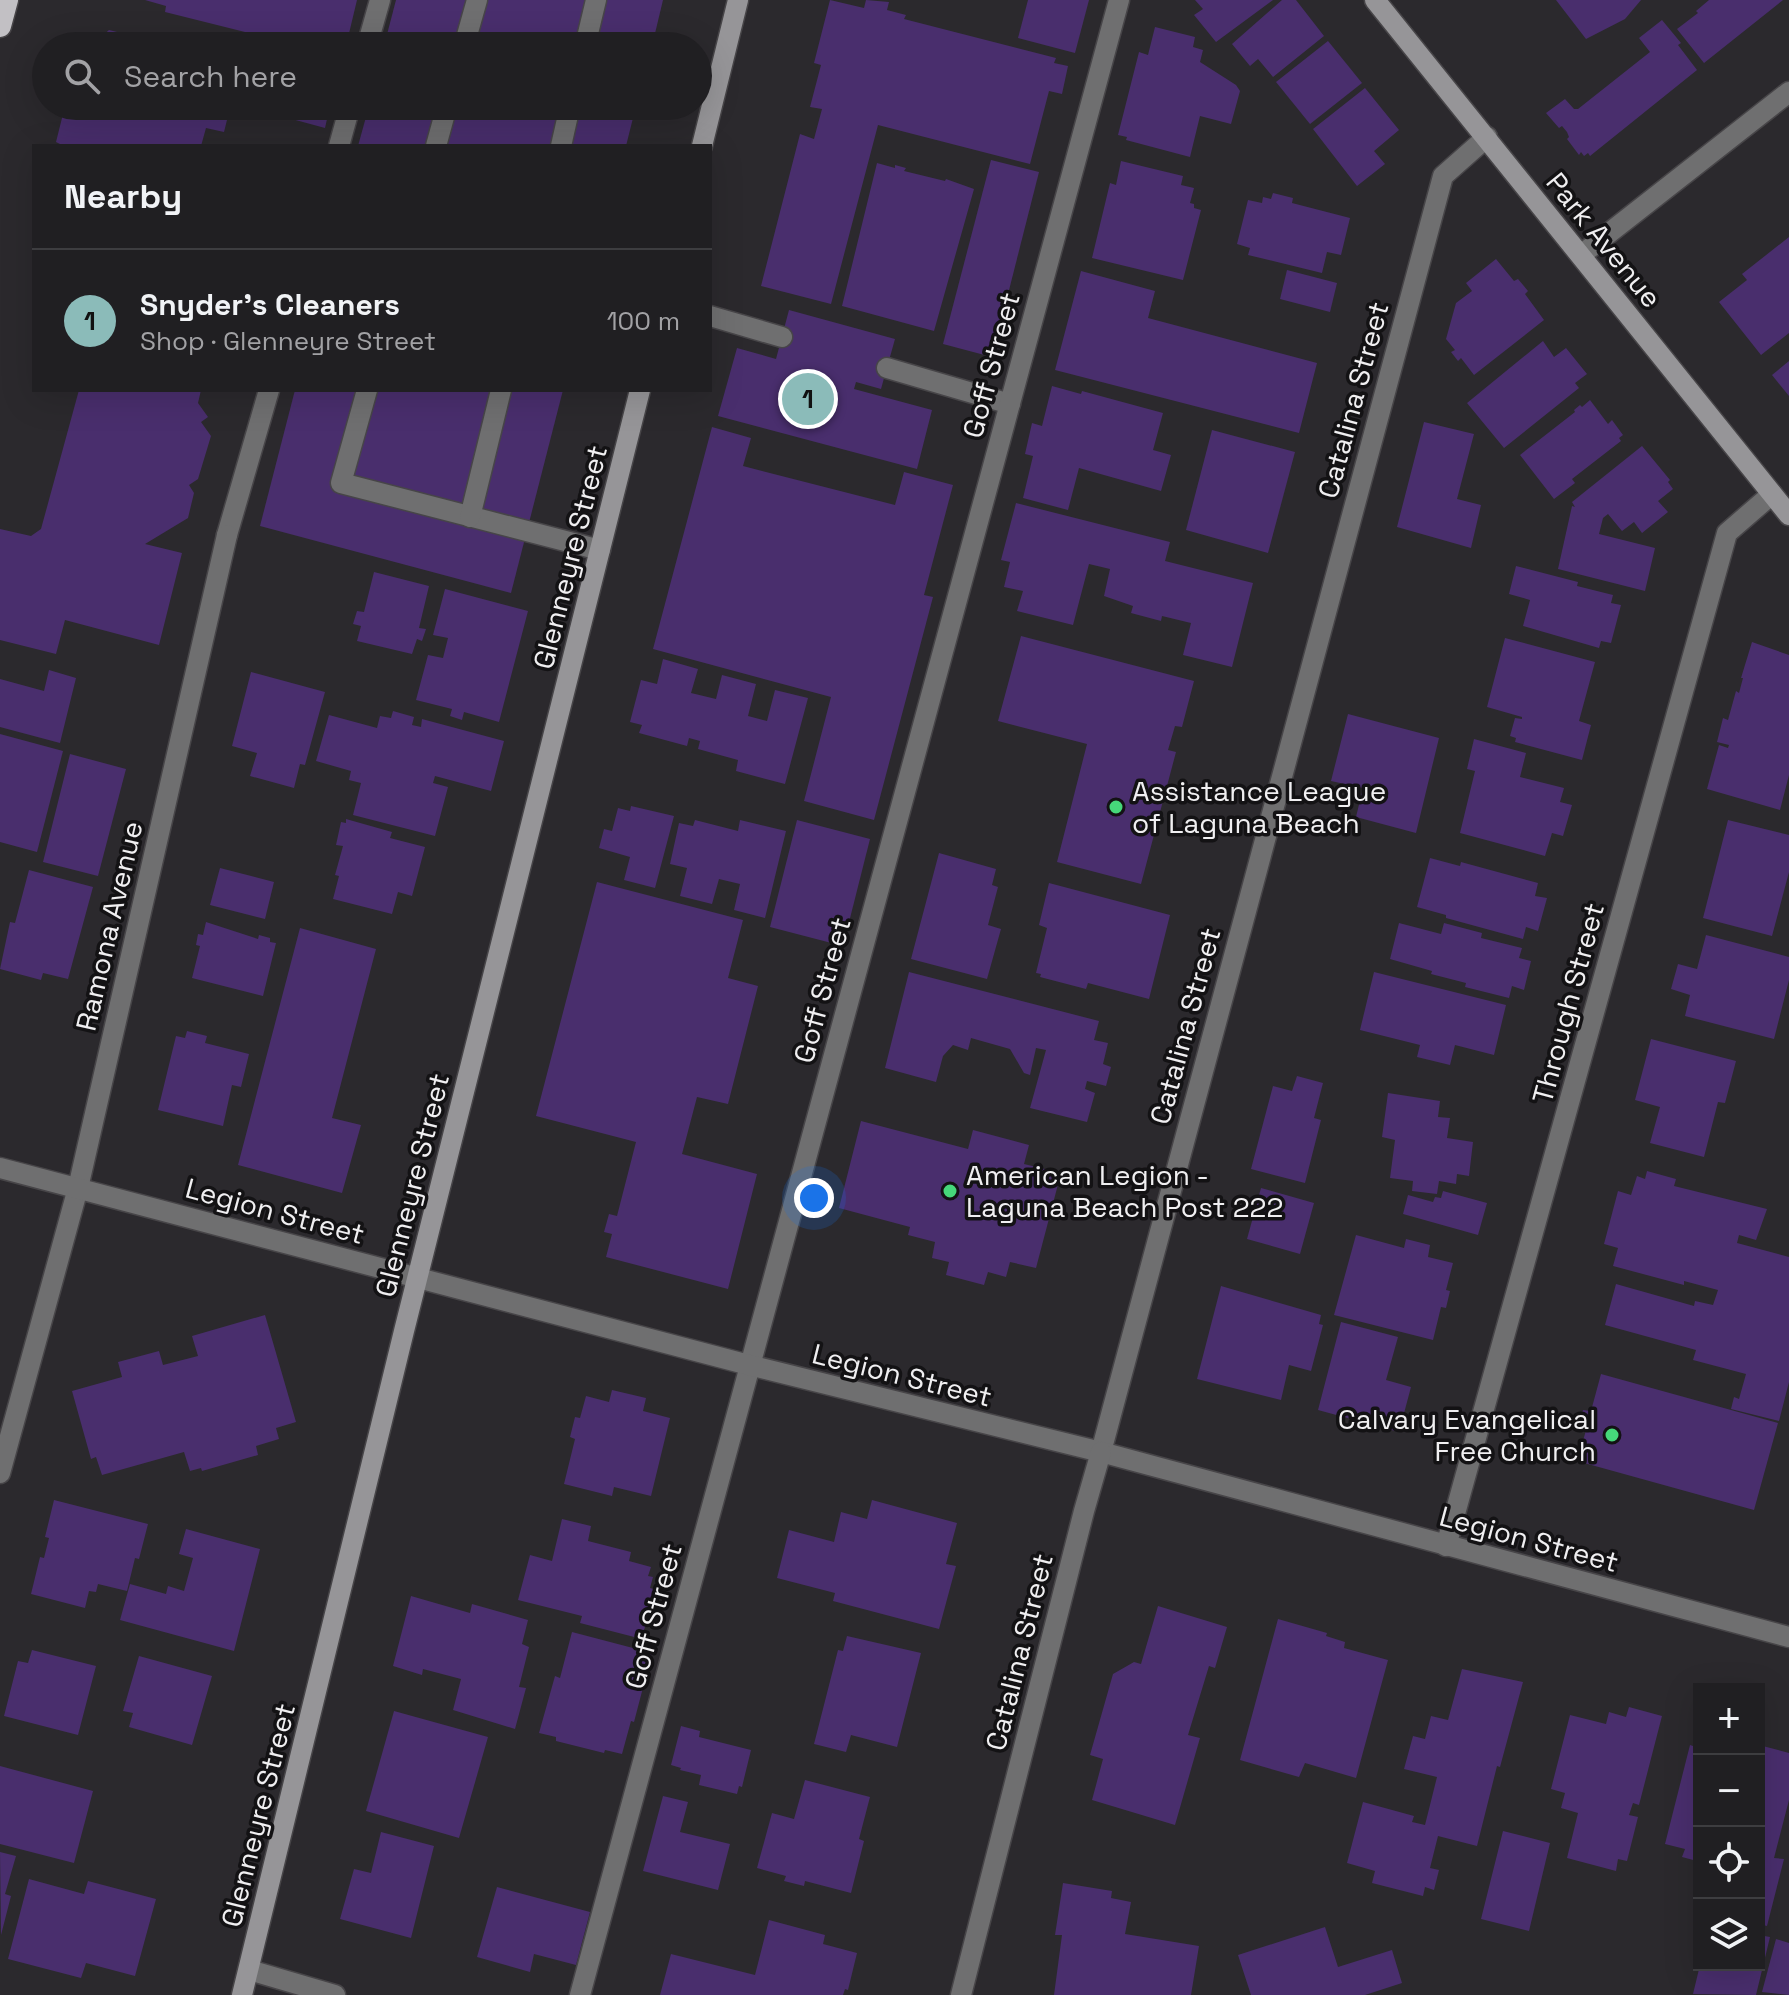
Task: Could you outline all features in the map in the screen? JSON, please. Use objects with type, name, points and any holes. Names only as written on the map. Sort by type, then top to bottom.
[{"type":"highway","points":[[0,26],[7,0]]},
{"type":"main road","points":[[712,105],[738,0]]},
{"type":"main road","name":"Park Avenue","points":[[1375,0],[1789,515]]},
{"type":"main road","points":[[702,144],[708,120]]},
{"type":"main road","name":"Glenneyre Street","points":[[242,1995],[640,392]]},
{"type":"street","points":[[371,32],[380,0]]},
{"type":"street","points":[[468,32],[477,0]]},
{"type":"street","points":[[588,32],[596,0]]},
{"type":"street","name":"Goff Street","points":[[580,1995],[1119,0]]},
{"type":"street","points":[[1581,255],[1789,92]]},
{"type":"street","points":[[340,144],[346,120]]},
{"type":"street","points":[[437,144],[443,120]]},
{"type":"street","points":[[561,144],[567,120]]},
{"type":"street","name":"Catalina Street","points":[[961,1995],[1084,1511],[1443,176],[1487,137]]},
{"type":"street","points":[[712,317],[782,337]]},
{"type":"street","points":[[887,368],[1010,404]]},
{"type":"street","name":"Ramona Avenue","points":[[0,1473],[78,1188],[227,535],[268,392]]},
{"type":"street","points":[[366,392],[341,483],[600,550]]},
{"type":"street","points":[[470,517],[501,392]]},
{"type":"street","name":"Through Street","points":[[1446,1546],[1727,533],[1772,494]]},
{"type":"street","name":"Legion Street","points":[[0,1168],[749,1365],[1101,1452],[1789,1637]]},
{"type":"street","points":[[249,1970],[335,1995]]},
{"type":"building","points":[[145,0],[357,0],[349,32],[245,32],[165,12],[166,6]]},
{"type":"building","points":[[396,0],[663,0],[655,32],[388,32]]},
{"type":"building","points":[[830,0],[864,8],[866,0],[889,2],[887,10],[906,15],[904,19],[1056,58],[1054,63],[1068,66],[1062,94],[1049,91],[1030,164],[878,125],[831,304],[761,286],[800,134],[814,139],[822,109],[810,107],[821,65],[814,63]]},
{"type":"building","points":[[1028,0],[1089,0],[1075,53],[1018,38]]},
{"type":"building","points":[[1195,0],[1273,0],[1216,42],[1194,15],[1203,9]]},
{"type":"building","points":[[1282,0],[1296,0],[1324,36],[1273,77],[1258,59],[1250,66],[1232,44]]},
{"type":"building","points":[[1556,0],[1641,0],[1625,19],[1586,39]]},
{"type":"building","points":[[1709,0],[1783,0],[1704,63],[1677,29]]},
{"type":"building","points":[[1662,20],[1697,70],[1590,156],[1588,153],[1584,156],[1581,152],[1579,155],[1567,139],[1567,132],[1562,126],[1559,128],[1546,113],[1565,99],[1574,109],[1578,109],[1650,52],[1639,38]]},
{"type":"building","points":[[1155,27],[1195,37],[1193,47],[1203,50],[1200,62],[1236,85],[1240,91],[1231,124],[1200,116],[1190,157],[1126,140],[1127,137],[1118,135],[1139,52],[1148,55]]},
{"type":"building","points":[[1328,41],[1362,83],[1310,124],[1276,82]]},
{"type":"building","points":[[1365,88],[1399,130],[1374,151],[1385,164],[1357,186],[1313,129]]},
{"type":"building","points":[[62,120],[227,120],[224,132],[206,128],[202,144],[56,142]]},
{"type":"building","points":[[296,120],[327,120],[325,128]]},
{"type":"building","points":[[365,120],[632,120],[626,144],[359,144]]},
{"type":"building","points":[[991,160],[1039,172],[992,357],[943,344]]},
{"type":"building","points":[[1121,161],[1183,176],[1181,185],[1194,188],[1190,203],[1201,210],[1183,280],[1092,258],[1110,183],[1116,185]]},
{"type":"building","points":[[877,163],[895,168],[895,165],[906,168],[904,171],[946,179],[974,189],[934,331],[842,306]]},
{"type":"building","points":[[1273,193],[1293,198],[1292,203],[1350,218],[1341,255],[1327,252],[1322,273],[1248,255],[1250,248],[1237,244],[1248,200],[1262,203],[1263,197],[1271,199]]},
{"type":"building","points":[[1789,237],[1789,333],[1761,355],[1719,302],[1747,280],[1742,274]]},
{"type":"building","points":[[1496,259],[1514,281],[1518,279],[1528,291],[1525,294],[1544,320],[1474,375],[1461,358],[1458,361],[1451,352],[1455,350],[1446,339],[1456,303],[1472,291],[1466,283]]},
{"type":"building","points":[[1287,270],[1337,283],[1330,312],[1280,299]]},
{"type":"building","points":[[1081,271],[1155,291],[1148,318],[1317,363],[1299,433],[1055,370]]},
{"type":"building","points":[[789,310],[895,339],[881,389],[856,382],[854,389],[932,410],[917,469],[718,416],[737,348],[776,359]]},
{"type":"building","points":[[1543,341],[1554,357],[1566,348],[1587,374],[1575,383],[1579,388],[1504,448],[1467,403]]},
{"type":"building","points":[[1789,361],[1789,396],[1772,375]]},
{"type":"building","points":[[1052,386],[1163,413],[1153,450],[1171,455],[1161,491],[1079,468],[1068,510],[1023,498],[1033,456],[1025,454],[1032,423],[1042,426]]},
{"type":"building","points":[[78,392],[201,392],[198,403],[208,417],[201,422],[211,436],[198,479],[189,485],[194,493],[188,518],[145,544],[182,553],[159,645],[65,620],[56,654],[0,640],[0,529],[31,536],[41,529]]},
{"type":"building","points":[[294,392],[562,392],[511,593],[260,526]]},
{"type":"building","points":[[1590,400],[1608,424],[1612,420],[1623,435],[1619,438],[1621,441],[1572,479],[1575,483],[1554,499],[1520,455]]},
{"type":"building","points":[[1424,422],[1474,434],[1457,499],[1481,505],[1471,548],[1397,527]]},
{"type":"building","points":[[712,427],[751,438],[743,466],[895,505],[904,472],[953,485],[924,595],[933,597],[874,820],[804,801],[831,697],[653,649]]},
{"type":"building","points":[[1212,430],[1295,452],[1268,553],[1186,530]]},
{"type":"building","points":[[1642,446],[1670,480],[1668,482],[1673,489],[1658,501],[1668,512],[1642,533],[1634,522],[1622,531],[1608,514],[1603,518],[1599,534],[1655,548],[1645,591],[1558,569],[1572,506],[1575,507],[1572,502]]},
{"type":"building","points":[[1016,503],[1170,542],[1165,561],[1253,583],[1232,667],[1183,655],[1191,623],[1162,616],[1161,621],[1131,613],[1133,606],[1104,596],[1110,569],[1089,564],[1073,625],[1017,611],[1023,591],[1004,587],[1010,562],[1001,560]]},
{"type":"building","points":[[1516,566],[1578,582],[1577,586],[1613,595],[1611,603],[1621,605],[1611,643],[1601,641],[1599,648],[1523,626],[1530,600],[1509,594]]},
{"type":"building","points":[[374,572],[429,586],[419,628],[426,629],[422,641],[417,639],[412,654],[357,641],[361,626],[353,624],[357,611],[364,612]]},
{"type":"building","points":[[445,589],[528,611],[499,722],[464,712],[462,720],[450,716],[452,709],[416,700],[428,655],[443,658],[448,638],[433,635]]},
{"type":"building","name":"Assistance League of Laguna Beach","points":[[1021,636],[1194,681],[1182,727],[1175,726],[1168,750],[1176,752],[1141,884],[1057,862],[1087,744],[998,721]]},
{"type":"building","points":[[1505,638],[1595,662],[1579,721],[1591,725],[1582,760],[1515,742],[1516,738],[1510,736],[1515,718],[1522,717],[1487,707]]},
{"type":"building","points":[[1752,642],[1789,655],[1789,775],[1780,810],[1707,789],[1719,745],[1728,748],[1729,745],[1717,742],[1723,718],[1728,720],[1736,691],[1739,693]]},
{"type":"building","points":[[663,659],[698,669],[691,693],[716,699],[722,675],[756,684],[748,716],[767,721],[775,690],[808,698],[785,784],[736,771],[738,760],[698,749],[700,741],[689,738],[687,746],[639,733],[642,725],[630,722],[641,680],[657,684]]},
{"type":"building","points":[[49,670],[76,678],[60,743],[0,727],[0,679],[44,691]]},
{"type":"building","points":[[251,672],[325,692],[305,765],[300,764],[294,788],[250,776],[257,753],[232,746]]},
{"type":"building","points":[[393,711],[414,717],[412,725],[421,727],[422,719],[504,741],[491,791],[435,776],[433,783],[448,787],[435,836],[353,815],[361,783],[349,780],[351,771],[316,761],[329,715],[377,728],[380,716],[391,718]]},
{"type":"building","points":[[1348,714],[1439,738],[1416,833],[1356,817],[1363,788],[1331,781]]},
{"type":"building","points":[[0,734],[63,751],[37,852],[0,842]]},
{"type":"building","points":[[1474,739],[1526,753],[1520,777],[1564,788],[1560,802],[1572,805],[1563,836],[1552,833],[1545,856],[1460,833],[1475,771],[1467,769]]},
{"type":"building","points":[[70,754],[126,769],[98,876],[43,862]]},
{"type":"building","points":[[631,806],[674,816],[655,888],[624,880],[630,857],[599,848],[604,829],[612,831],[618,808],[630,811]]},
{"type":"building","points":[[346,819],[392,832],[390,838],[425,847],[412,896],[398,892],[392,914],[333,899],[339,876],[335,875],[343,846],[336,845],[341,822],[346,823]]},
{"type":"building","points":[[695,820],[738,831],[740,820],[786,831],[765,918],[734,910],[740,884],[719,879],[712,904],[680,896],[687,868],[670,864],[679,823],[693,826]]},
{"type":"building","points":[[797,820],[870,839],[843,946],[770,927]]},
{"type":"building","points":[[1728,820],[1789,835],[1789,872],[1772,936],[1703,918]]},
{"type":"building","points":[[939,853],[996,869],[992,885],[998,887],[988,925],[1001,929],[987,979],[911,959]]},
{"type":"building","points":[[1430,858],[1460,866],[1461,862],[1538,883],[1535,896],[1547,898],[1538,931],[1526,927],[1523,939],[1417,907]]},
{"type":"building","points":[[220,868],[274,882],[265,919],[210,905]]},
{"type":"building","points":[[29,870],[93,887],[68,979],[43,973],[41,980],[0,969],[10,922],[15,923]]},
{"type":"building","points":[[597,882],[743,920],[728,978],[758,986],[728,1104],[697,1097],[682,1154],[757,1174],[728,1289],[606,1257],[612,1234],[604,1232],[609,1214],[617,1216],[636,1142],[536,1116]]},
{"type":"building","points":[[1049,883],[1170,915],[1149,999],[1088,983],[1086,989],[1040,977],[1041,974],[1036,973],[1047,928],[1039,925]]},
{"type":"building","points":[[206,922],[258,939],[259,935],[270,938],[270,942],[276,943],[263,996],[192,978],[200,946],[196,945],[198,934],[203,935]]},
{"type":"building","points":[[1399,923],[1441,934],[1444,923],[1482,933],[1481,938],[1522,948],[1519,958],[1531,961],[1524,990],[1512,986],[1509,998],[1465,987],[1466,983],[1390,959]]},
{"type":"building","points":[[300,928],[376,949],[332,1118],[361,1125],[342,1193],[238,1165]]},
{"type":"building","points":[[1706,935],[1789,957],[1789,980],[1774,1039],[1685,1016],[1690,995],[1671,989],[1678,964],[1697,969]]},
{"type":"building","points":[[909,972],[1099,1021],[1094,1040],[1108,1043],[1103,1064],[1111,1067],[1106,1086],[1087,1081],[1085,1089],[1095,1093],[1087,1122],[1030,1108],[1046,1050],[1036,1048],[1030,1075],[1024,1073],[1010,1049],[971,1038],[968,1050],[953,1045],[943,1056],[936,1082],[885,1068]]},
{"type":"building","points":[[1374,972],[1506,1005],[1494,1055],[1455,1045],[1450,1065],[1417,1057],[1420,1045],[1360,1030]]},
{"type":"building","points":[[187,1031],[207,1036],[205,1043],[249,1054],[241,1087],[232,1085],[223,1126],[158,1110],[176,1036],[185,1038]]},
{"type":"building","points":[[1651,1039],[1736,1061],[1725,1103],[1718,1102],[1704,1157],[1650,1143],[1660,1107],[1635,1100]]},
{"type":"building","points":[[1297,1076],[1323,1083],[1314,1118],[1321,1120],[1305,1183],[1251,1169],[1273,1086],[1292,1091]]},
{"type":"building","points":[[1388,1093],[1440,1101],[1438,1117],[1450,1118],[1447,1138],[1473,1142],[1469,1176],[1457,1174],[1456,1184],[1439,1181],[1437,1194],[1412,1191],[1413,1181],[1390,1178],[1395,1140],[1382,1137]]},
{"type":"building","name":"American Legion - Laguna Beach Post 222","points":[[861,1121],[968,1149],[973,1130],[1029,1145],[1024,1164],[1061,1173],[1036,1268],[1010,1262],[1006,1277],[988,1272],[984,1285],[946,1275],[949,1262],[932,1258],[935,1242],[908,1235],[910,1227],[839,1208]]},
{"type":"building","points":[[1647,1171],[1676,1179],[1674,1186],[1767,1209],[1756,1240],[1739,1235],[1737,1243],[1789,1257],[1789,1382],[1779,1421],[1731,1409],[1734,1397],[1739,1399],[1746,1374],[1693,1360],[1696,1350],[1605,1325],[1616,1284],[1694,1306],[1695,1301],[1713,1305],[1718,1290],[1684,1281],[1684,1285],[1613,1266],[1618,1248],[1604,1244],[1618,1191],[1631,1195],[1637,1176],[1645,1179]]},
{"type":"building","points":[[1261,1188],[1314,1203],[1300,1254],[1247,1239]]},
{"type":"building","points":[[1443,1191],[1487,1203],[1478,1235],[1403,1214],[1408,1195],[1433,1202],[1435,1197],[1441,1198]]},
{"type":"building","points":[[1356,1235],[1404,1248],[1406,1239],[1430,1245],[1428,1257],[1453,1263],[1446,1290],[1450,1291],[1446,1308],[1441,1307],[1433,1340],[1334,1315]]},
{"type":"building","points":[[1221,1286],[1321,1315],[1319,1324],[1323,1325],[1311,1371],[1289,1365],[1281,1400],[1197,1379]]},
{"type":"building","points":[[265,1315],[296,1422],[276,1428],[279,1439],[256,1446],[258,1455],[202,1471],[201,1468],[190,1471],[184,1452],[102,1475],[96,1457],[91,1459],[72,1391],[122,1377],[118,1362],[159,1351],[163,1365],[198,1356],[192,1336]]},
{"type":"building","points":[[1341,1322],[1398,1337],[1386,1380],[1411,1387],[1399,1432],[1318,1410]]},
{"type":"building","points":[[1601,1374],[1778,1423],[1754,1510],[1577,1461],[1587,1427],[1579,1424],[1583,1410],[1591,1411]]},
{"type":"building","points":[[612,1390],[646,1398],[643,1411],[670,1418],[651,1496],[614,1487],[612,1496],[564,1484],[575,1439],[570,1437],[575,1417],[580,1418],[586,1396],[609,1402]]},
{"type":"building","points":[[54,1500],[148,1524],[127,1591],[98,1584],[96,1592],[89,1591],[85,1608],[31,1594],[40,1557],[44,1558],[49,1538],[45,1537]]},
{"type":"building","points":[[872,1500],[957,1523],[946,1564],[956,1566],[939,1629],[833,1601],[835,1593],[777,1578],[789,1530],[834,1542],[841,1512],[867,1519]]},
{"type":"building","points":[[562,1519],[591,1526],[588,1541],[631,1552],[629,1561],[651,1567],[648,1576],[653,1577],[650,1588],[654,1589],[642,1639],[580,1623],[582,1616],[518,1600],[530,1555],[552,1561]]},
{"type":"building","points":[[186,1529],[260,1549],[234,1651],[120,1620],[130,1584],[166,1594],[168,1586],[184,1591],[193,1558],[179,1554]]},
{"type":"building","points":[[411,1596],[470,1613],[472,1604],[528,1620],[522,1644],[529,1647],[519,1687],[526,1688],[515,1729],[453,1710],[461,1679],[423,1669],[422,1675],[393,1666]]},
{"type":"building","points":[[1158,1606],[1227,1627],[1215,1668],[1209,1666],[1188,1735],[1200,1738],[1175,1825],[1092,1800],[1103,1759],[1090,1755],[1113,1674],[1134,1662],[1141,1664]]},
{"type":"building","points":[[1278,1619],[1327,1633],[1326,1636],[1345,1642],[1344,1648],[1388,1660],[1356,1778],[1305,1763],[1299,1777],[1240,1760]]},
{"type":"building","points":[[572,1632],[652,1653],[622,1754],[605,1750],[604,1753],[556,1741],[556,1737],[539,1733],[555,1676],[560,1678]]},
{"type":"building","points":[[847,1636],[921,1653],[897,1747],[851,1735],[846,1752],[814,1744],[838,1650],[843,1651]]},
{"type":"building","points":[[32,1650],[96,1666],[78,1735],[4,1716],[18,1661],[28,1663]]},
{"type":"building","points":[[139,1656],[212,1676],[192,1745],[129,1727],[133,1713],[123,1711]]},
{"type":"building","points":[[1462,1669],[1523,1682],[1477,1846],[1438,1836],[1430,1868],[1439,1870],[1434,1890],[1425,1887],[1423,1896],[1372,1883],[1375,1871],[1347,1863],[1363,1802],[1414,1816],[1412,1822],[1425,1825],[1437,1777],[1404,1769],[1413,1736],[1425,1739],[1431,1716],[1448,1720]]},
{"type":"building","points":[[1629,1707],[1662,1716],[1639,1805],[1633,1803],[1629,1815],[1638,1817],[1627,1861],[1618,1859],[1616,1871],[1567,1858],[1578,1813],[1561,1808],[1565,1793],[1551,1789],[1570,1715],[1606,1724],[1609,1712],[1626,1717]]},
{"type":"building","points":[[394,1711],[488,1737],[459,1838],[366,1811]]},
{"type":"building","points":[[681,1726],[700,1731],[699,1737],[751,1750],[742,1787],[739,1786],[737,1794],[699,1785],[701,1775],[671,1765]]},
{"type":"building","points":[[1690,1745],[1693,1746],[1693,1860],[1682,1857],[1685,1849],[1665,1844]]},
{"type":"building","points":[[1765,1747],[1789,1753],[1789,1800],[1774,1858],[1784,1859],[1767,1926]]},
{"type":"building","points":[[0,1766],[93,1791],[74,1863],[0,1844]]},
{"type":"building","points":[[805,1780],[870,1797],[859,1839],[864,1841],[851,1893],[805,1881],[804,1886],[784,1881],[786,1876],[757,1868],[772,1813],[794,1819]]},
{"type":"building","points":[[663,1796],[688,1802],[680,1832],[730,1844],[718,1890],[643,1871]]},
{"type":"building","points":[[1503,1831],[1550,1843],[1529,1931],[1481,1919]]},
{"type":"building","points":[[381,1832],[434,1846],[411,1938],[340,1919],[354,1869],[371,1873]]},
{"type":"building","points":[[0,1852],[16,1856],[5,1894],[11,1896],[1,1935]]},
{"type":"building","points":[[29,1879],[84,1894],[88,1881],[156,1899],[135,1976],[86,1963],[81,1978],[8,1959]]},
{"type":"building","points":[[1063,1883],[1112,1891],[1111,1898],[1131,1902],[1125,1934],[1199,1946],[1191,1995],[1054,1995],[1062,1935],[1055,1935]]},
{"type":"building","points":[[497,1887],[590,1912],[576,1965],[534,1954],[530,1972],[477,1957]]},
{"type":"building","points":[[769,1920],[825,1935],[823,1944],[857,1953],[848,1990],[845,1989],[843,1995],[660,1995],[671,1954],[755,1975]]},
{"type":"building","points":[[1325,1927],[1338,1967],[1392,1950],[1402,1983],[1365,1995],[1251,1995],[1238,1955]]},
{"type":"building","points":[[1765,1936],[1770,1937],[1765,1958]]},
{"type":"building","points":[[1776,1939],[1789,1943],[1789,1995],[1762,1992]]},
{"type":"building","points":[[1699,1971],[1762,1971],[1756,1995],[1693,1994]]},
{"type":"place","name":"Snyder's Cleaners","points":[[808,399]]},
{"type":"place","name":"Assistance League of Laguna Beach","points":[[1116,807]]},
{"type":"place","name":"American Legion - Laguna Beach Post 222","points":[[950,1191]]},
{"type":"place","name":"Calvary Evangelical Free Church","points":[[1612,1435]]}]
